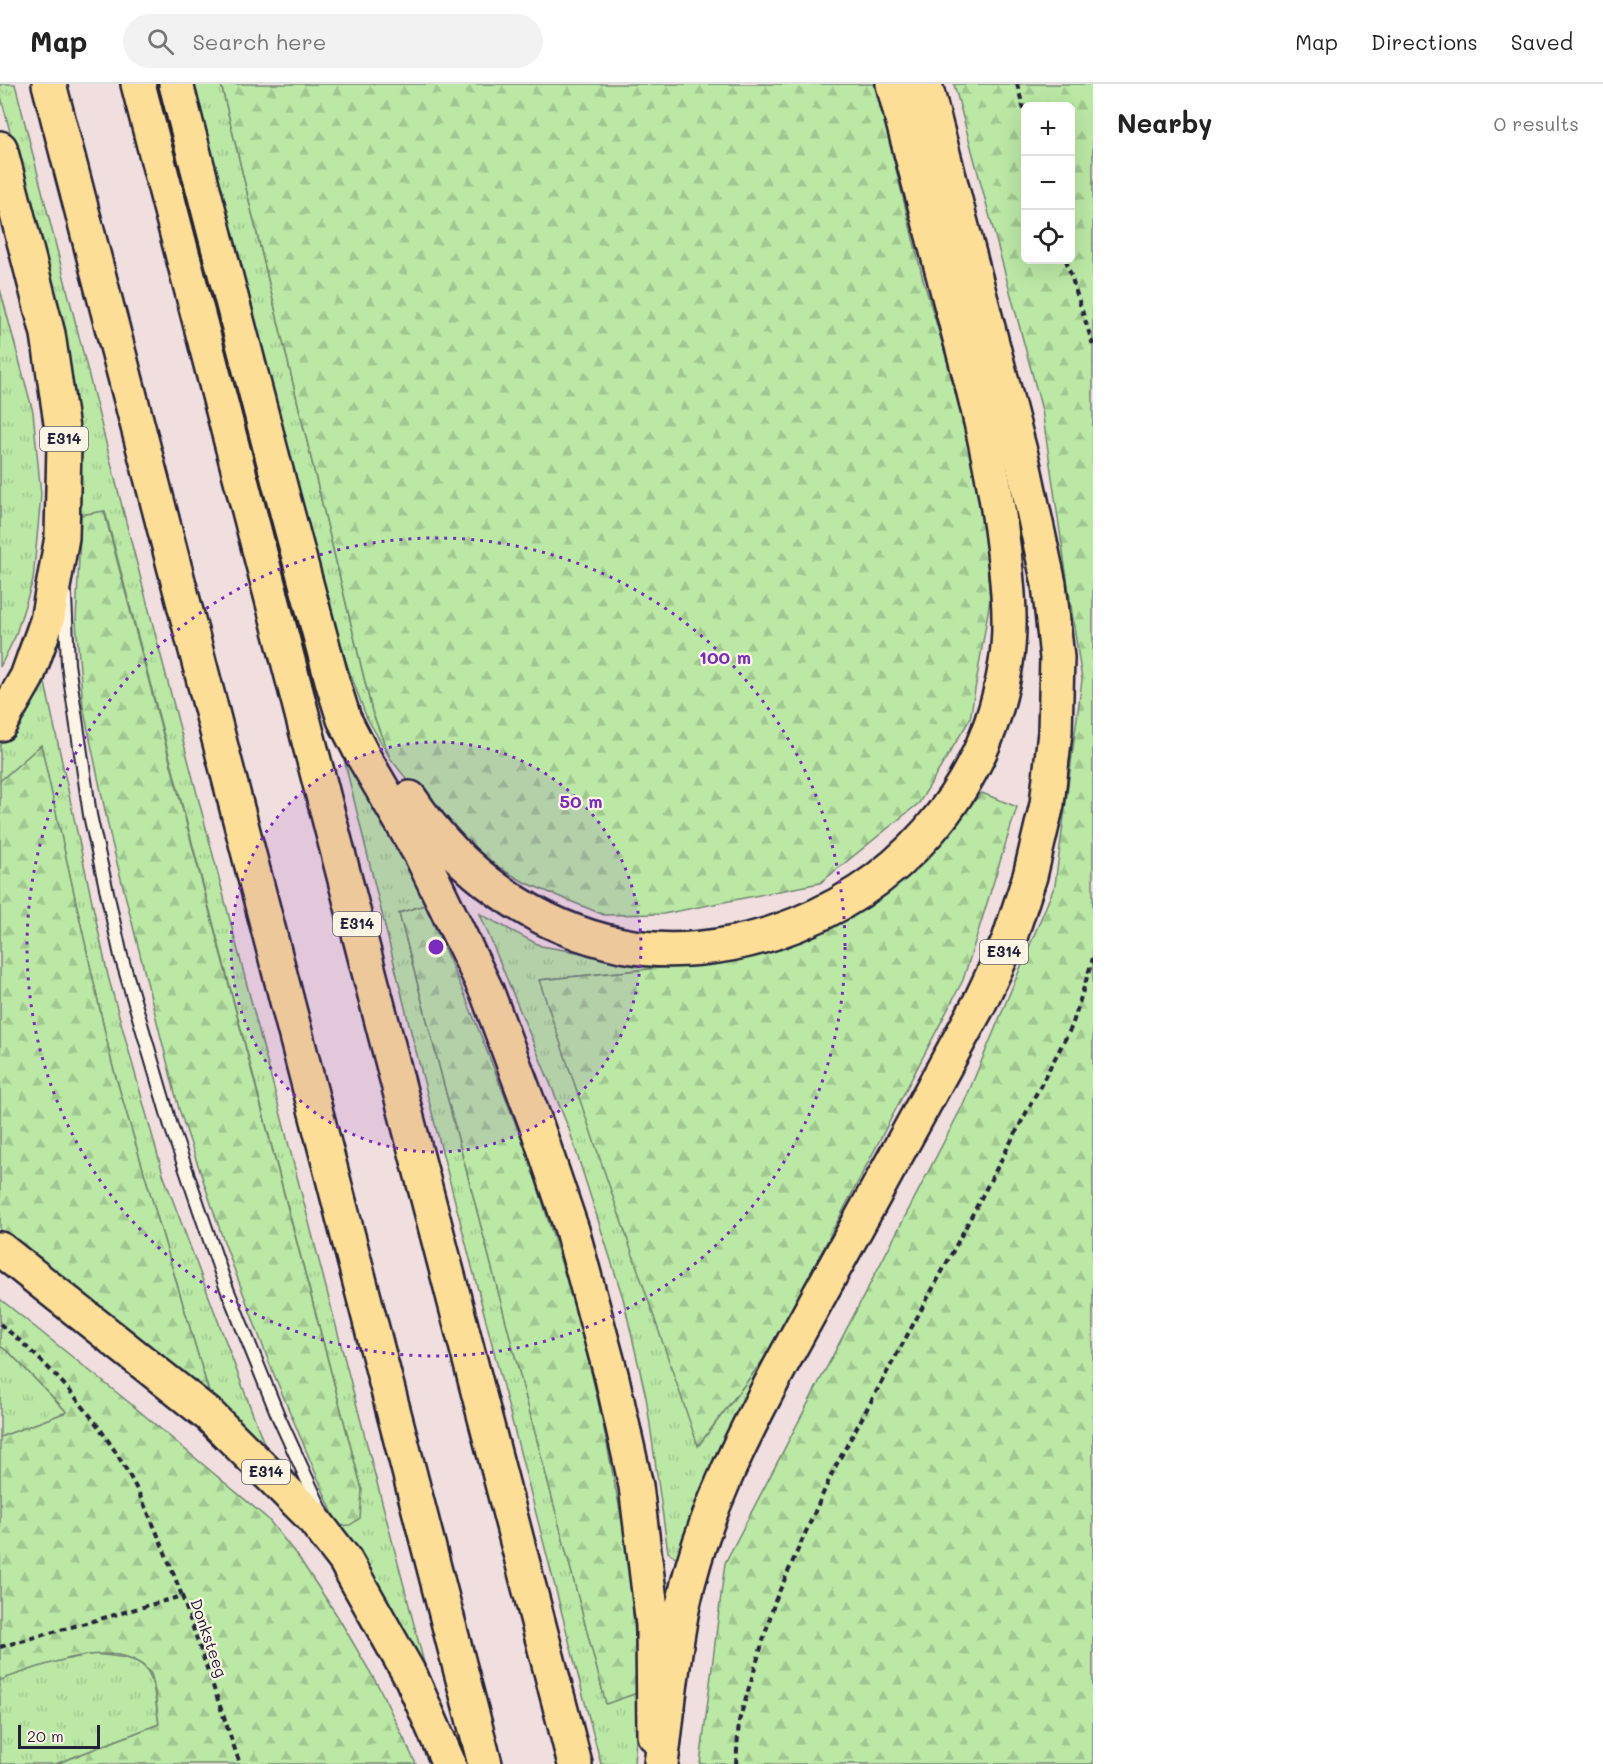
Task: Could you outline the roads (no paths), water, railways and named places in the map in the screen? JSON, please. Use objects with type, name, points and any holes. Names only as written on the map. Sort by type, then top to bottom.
[{"type":"highway","points":[[49,84],[485,1764]]},
{"type":"highway","name":"E314","points":[[138,84],[575,1764]]},
{"type":"highway","points":[[176,84],[344,719],[422,856],[488,992],[572,1230],[612,1378],[636,1486],[653,1625],[654,1764]]},
{"type":"highway","points":[[323,646],[359,717],[424,820],[448,847],[479,875],[528,911],[560,927],[603,941],[641,948],[698,948],[741,942],[805,922],[867,887],[906,856],[948,808],[977,758],[996,710],[1006,661],[1009,623],[1007,580],[993,472],[893,84]]},
{"type":"highway","name":"E314","points":[[661,1764],[675,1648],[684,1603],[707,1521],[719,1491],[751,1421],[979,1004],[1009,940],[1030,876],[1047,804],[1055,732],[1057,658],[1049,584],[1023,463],[925,84]]},
{"type":"highway","name":"E314","points":[[0,148],[48,334],[64,443],[62,537],[47,621],[27,677],[0,724]]},
{"type":"highway","name":"E314","points":[[0,1249],[208,1415],[311,1516],[345,1560],[412,1679],[449,1764]]},
{"type":"lane","points":[[62,537],[68,663],[90,815],[121,956],[171,1126],[225,1284],[279,1418],[345,1560]]}]
